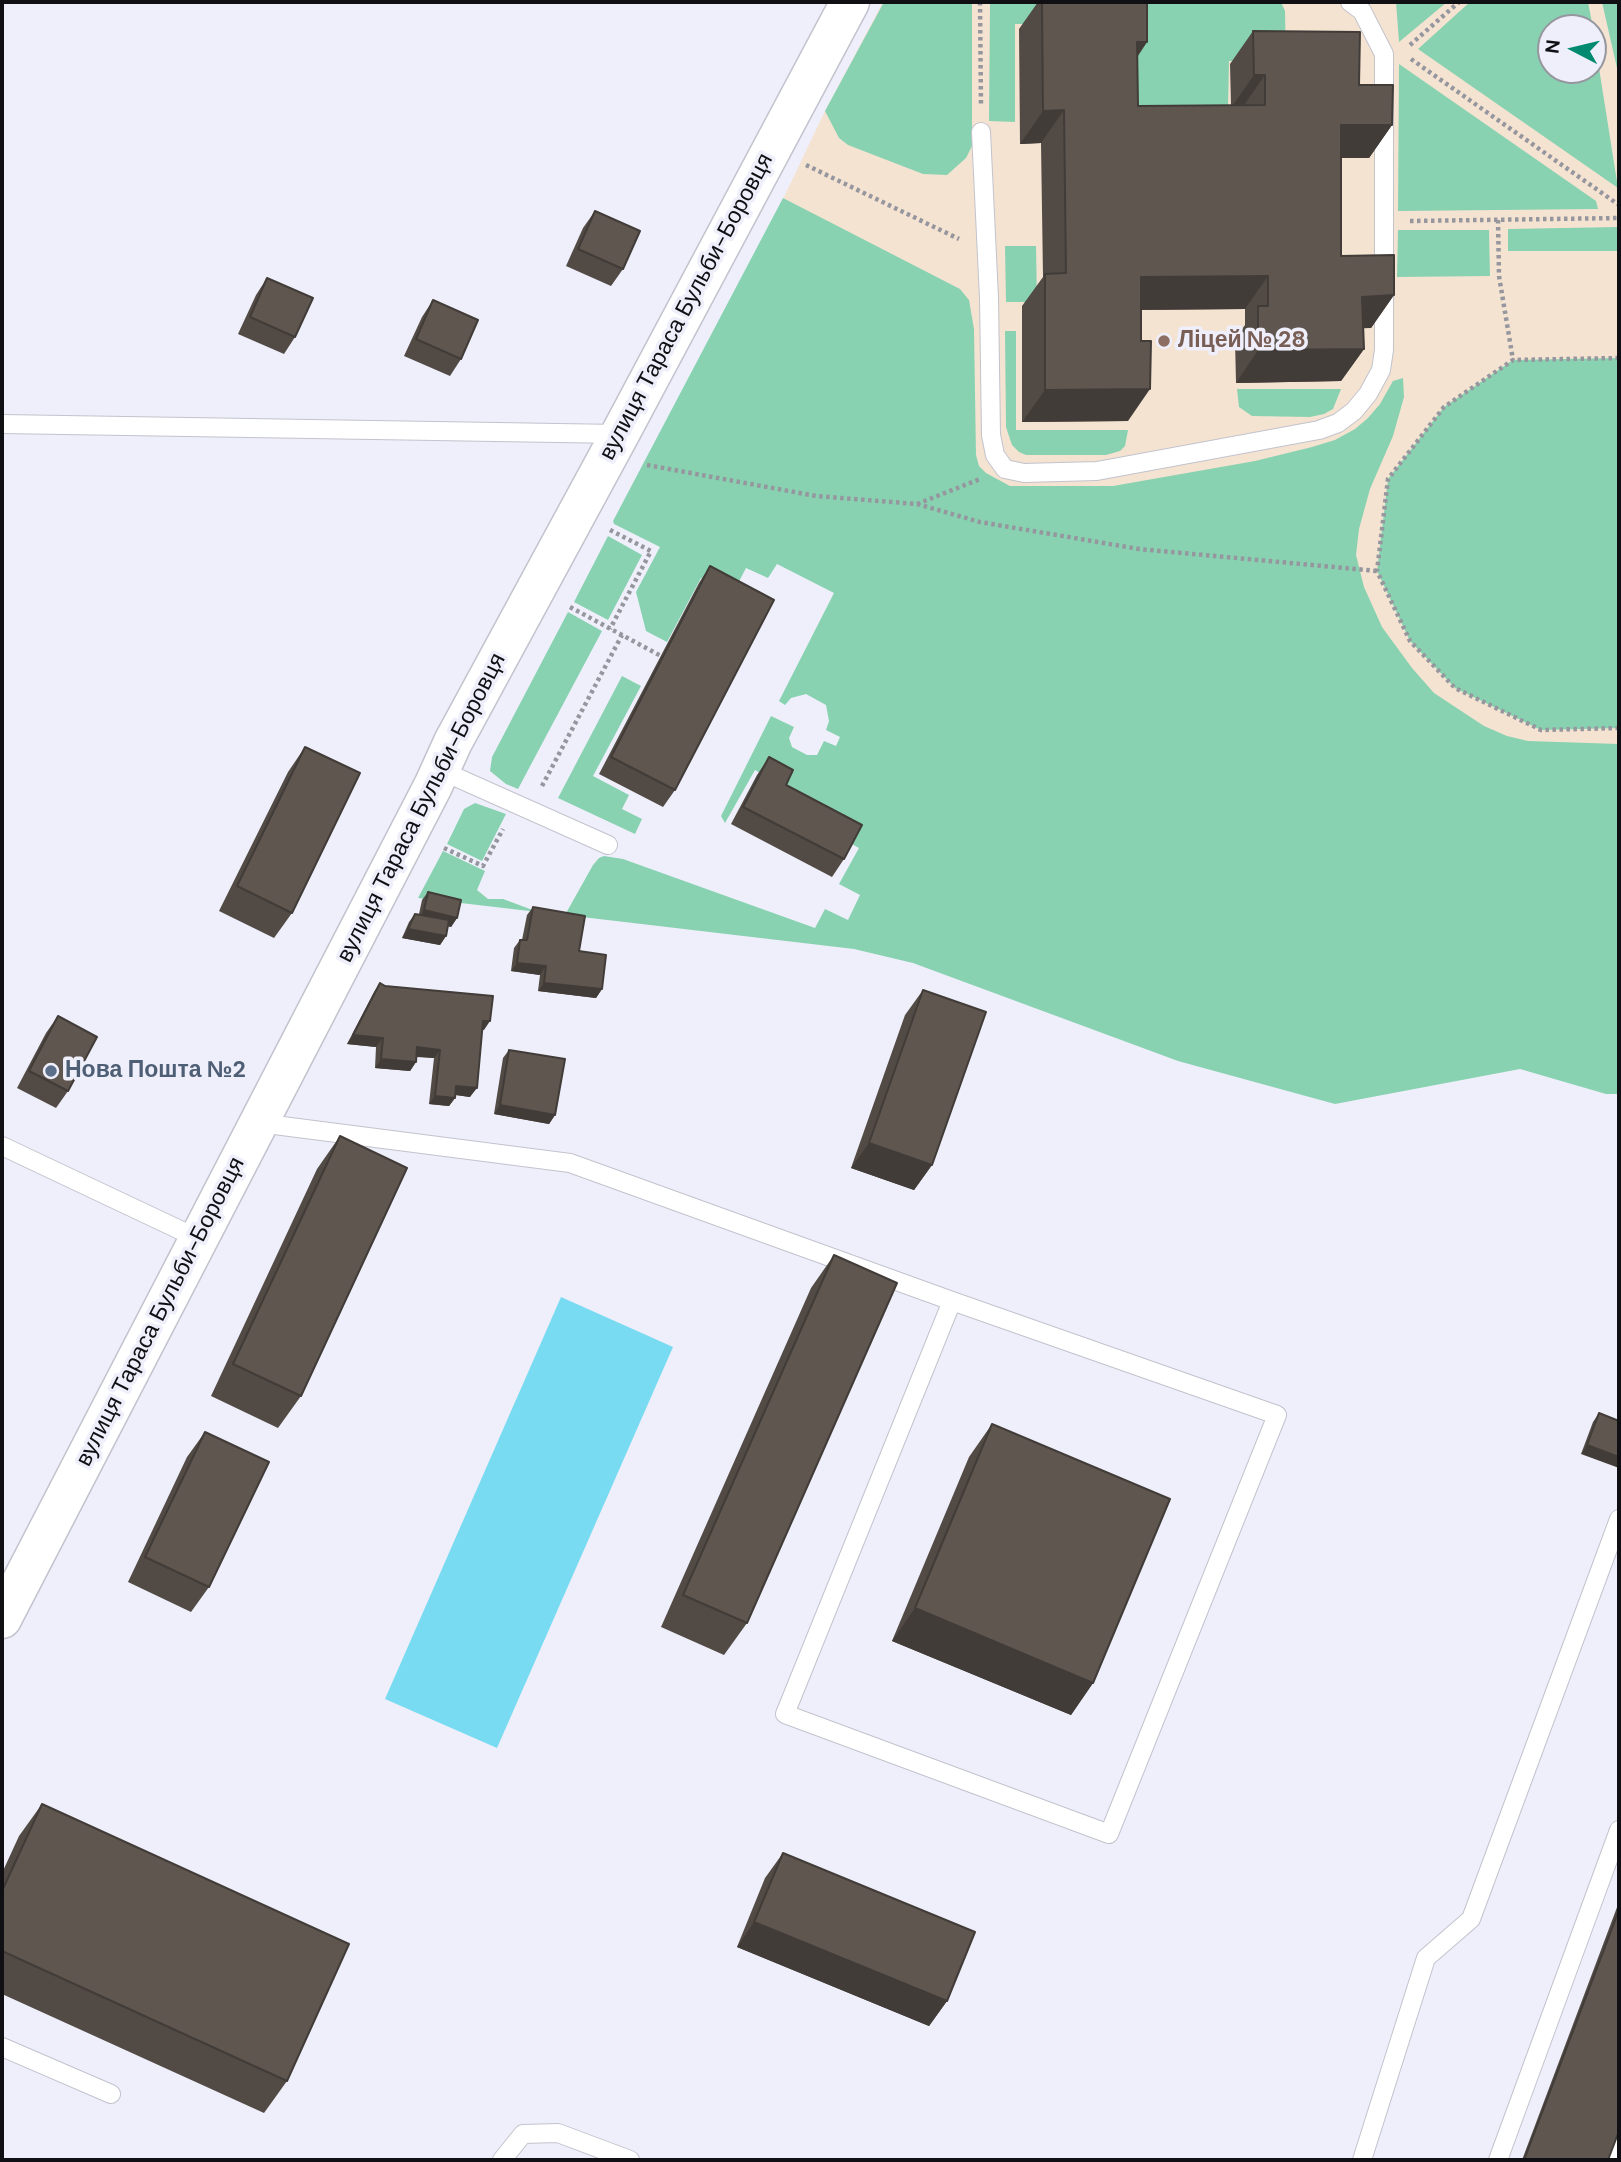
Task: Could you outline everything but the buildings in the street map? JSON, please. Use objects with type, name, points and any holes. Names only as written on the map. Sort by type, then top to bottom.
[{"type":"street","name":"вулиця Тараса Бульби-Боровця","points":[[2,1619],[459,730],[630,449],[850,2]]},
{"type":"lane","points":[[981,132],[987,253],[990,435],[995,454],[1005,469],[1024,473],[1097,471],[1319,430],[1338,423],[1354,411],[1368,394],[1381,370],[1384,350],[1384,54],[1362,11],[1349,2]]},
{"type":"lane","points":[[2,424],[630,449]]},
{"type":"lane","points":[[440,770],[608,845]]},
{"type":"lane","points":[[259,1123],[570,1163],[1277,1415],[1109,1834],[785,1714],[951,1301]]},
{"type":"lane","points":[[2,1146],[199,1239]]},
{"type":"lane","points":[[1362,2160],[1426,1958],[1471,1919],[1619,1519]]},
{"type":"lane","points":[[1498,2160],[1619,1830]]},
{"type":"lane","points":[[2,2047],[111,2094]]},
{"type":"lane","points":[[502,2160],[523,2134],[558,2133],[630,2160]]},
{"type":"lane","points":[[1614,2160],[1619,2145]]},
{"type":"path","points":[[980,2],[981,132]]},
{"type":"path","points":[[1459,2],[1401,53],[1619,205]]},
{"type":"path","points":[[796,160],[987,253]]},
{"type":"path","points":[[1385,221],[1619,218]]},
{"type":"path","points":[[1498,220],[1499,276],[1513,360]]},
{"type":"path","points":[[1619,358],[1513,360],[1444,407],[1388,479],[1377,572],[1410,641],[1455,688],[1541,730],[1619,728]]},
{"type":"path","points":[[630,449],[816,496],[917,504],[980,522],[1139,550],[1377,572]]},
{"type":"path","points":[[917,504],[1005,469]]},
{"type":"path","points":[[606,528],[651,551],[610,629]]},
{"type":"path","points":[[566,605],[660,656]]},
{"type":"path","points":[[440,846],[483,866],[522,807],[622,635]]},
{"type":"shaded area","name":"Ліцей № 28","points":[[883,2],[1619,2],[1619,774],[1046,711],[783,199],[825,111]]},
{"type":"green space","points":[[884,2],[972,2],[972,146],[966,158],[947,175],[923,174],[848,145],[839,138],[825,111]]},
{"type":"green space","points":[[990,2],[1122,2],[1121,24],[1015,24],[1015,122],[989,121]]},
{"type":"green space","points":[[1131,2],[1281,2],[1285,11],[1286,61],[1229,61],[1228,110],[1119,135]]},
{"type":"green space","points":[[1396,2],[1447,2],[1399,42]]},
{"type":"green space","points":[[1470,2],[1588,2],[1590,14],[1537,14],[1537,84],[1602,84],[1618,188],[1418,49]]},
{"type":"green space","points":[[1602,2],[1619,2],[1619,77],[1607,14],[1605,14]]},
{"type":"green space","points":[[1399,64],[1596,201],[1598,209],[1398,211]]},
{"type":"green space","points":[[783,198],[960,289],[969,300],[974,329],[976,455],[979,466],[986,473],[1010,486],[1113,486],[1255,461],[1312,447],[1335,440],[1355,429],[1380,404],[1393,381],[1403,378],[1404,397],[1393,436],[1370,489],[1359,529],[1356,555],[1364,587],[1382,627],[1434,693],[1484,726],[1528,741],[1619,744],[1619,1094],[1606,1094],[1520,1069],[1335,1104],[1178,1061],[913,963],[854,949],[565,915],[593,865],[604,856],[623,859],[815,928],[825,909],[848,920],[860,895],[839,884],[859,848],[780,804],[788,789],[755,770],[725,823],[721,816],[771,716],[794,727],[789,738],[792,747],[807,755],[817,755],[824,741],[836,746],[840,737],[826,730],[829,721],[826,705],[806,694],[791,698],[785,705],[779,701],[834,593],[777,564],[768,578],[746,568],[733,593],[701,578],[667,642],[646,631],[636,592],[660,547],[614,524],[613,521]]},
{"type":"green space","points":[[1619,227],[1619,251],[1508,251],[1508,229]]},
{"type":"green space","points":[[1398,230],[1489,230],[1490,276],[1397,277]]},
{"type":"green space","points":[[1005,246],[1036,246],[1037,302],[1006,302]]},
{"type":"green space","points":[[1005,331],[1016,331],[1016,430],[1128,430],[1125,446],[1120,451],[1106,455],[1026,455],[1012,445],[1006,427]]},
{"type":"green space","points":[[1619,358],[1619,728],[1541,730],[1455,688],[1410,641],[1377,571],[1388,479],[1444,407],[1513,360]]},
{"type":"green space","points":[[1237,389],[1341,389],[1333,409],[1310,417],[1252,416],[1239,407]]},
{"type":"green space","points":[[608,536],[642,555],[608,620],[574,602]]},
{"type":"green space","points":[[568,612],[602,631],[518,789],[506,784],[490,771],[492,757]]},
{"type":"green space","points":[[622,676],[641,686],[593,776],[629,795],[622,809],[642,819],[635,834],[558,798]]},
{"type":"green space","points":[[475,803],[506,814],[482,861],[447,844],[464,809]]},
{"type":"green space","points":[[443,851],[485,871],[477,890],[488,899],[503,899],[538,912],[418,898]]},
{"type":"water","points":[[561,1297],[673,1347],[497,1748],[385,1699]]},
{"type":"place","name":"Ліцей № 28","points":[[1164,341]]},
{"type":"place","name":"Нова Пошта №2","points":[[51,1071]]}]
